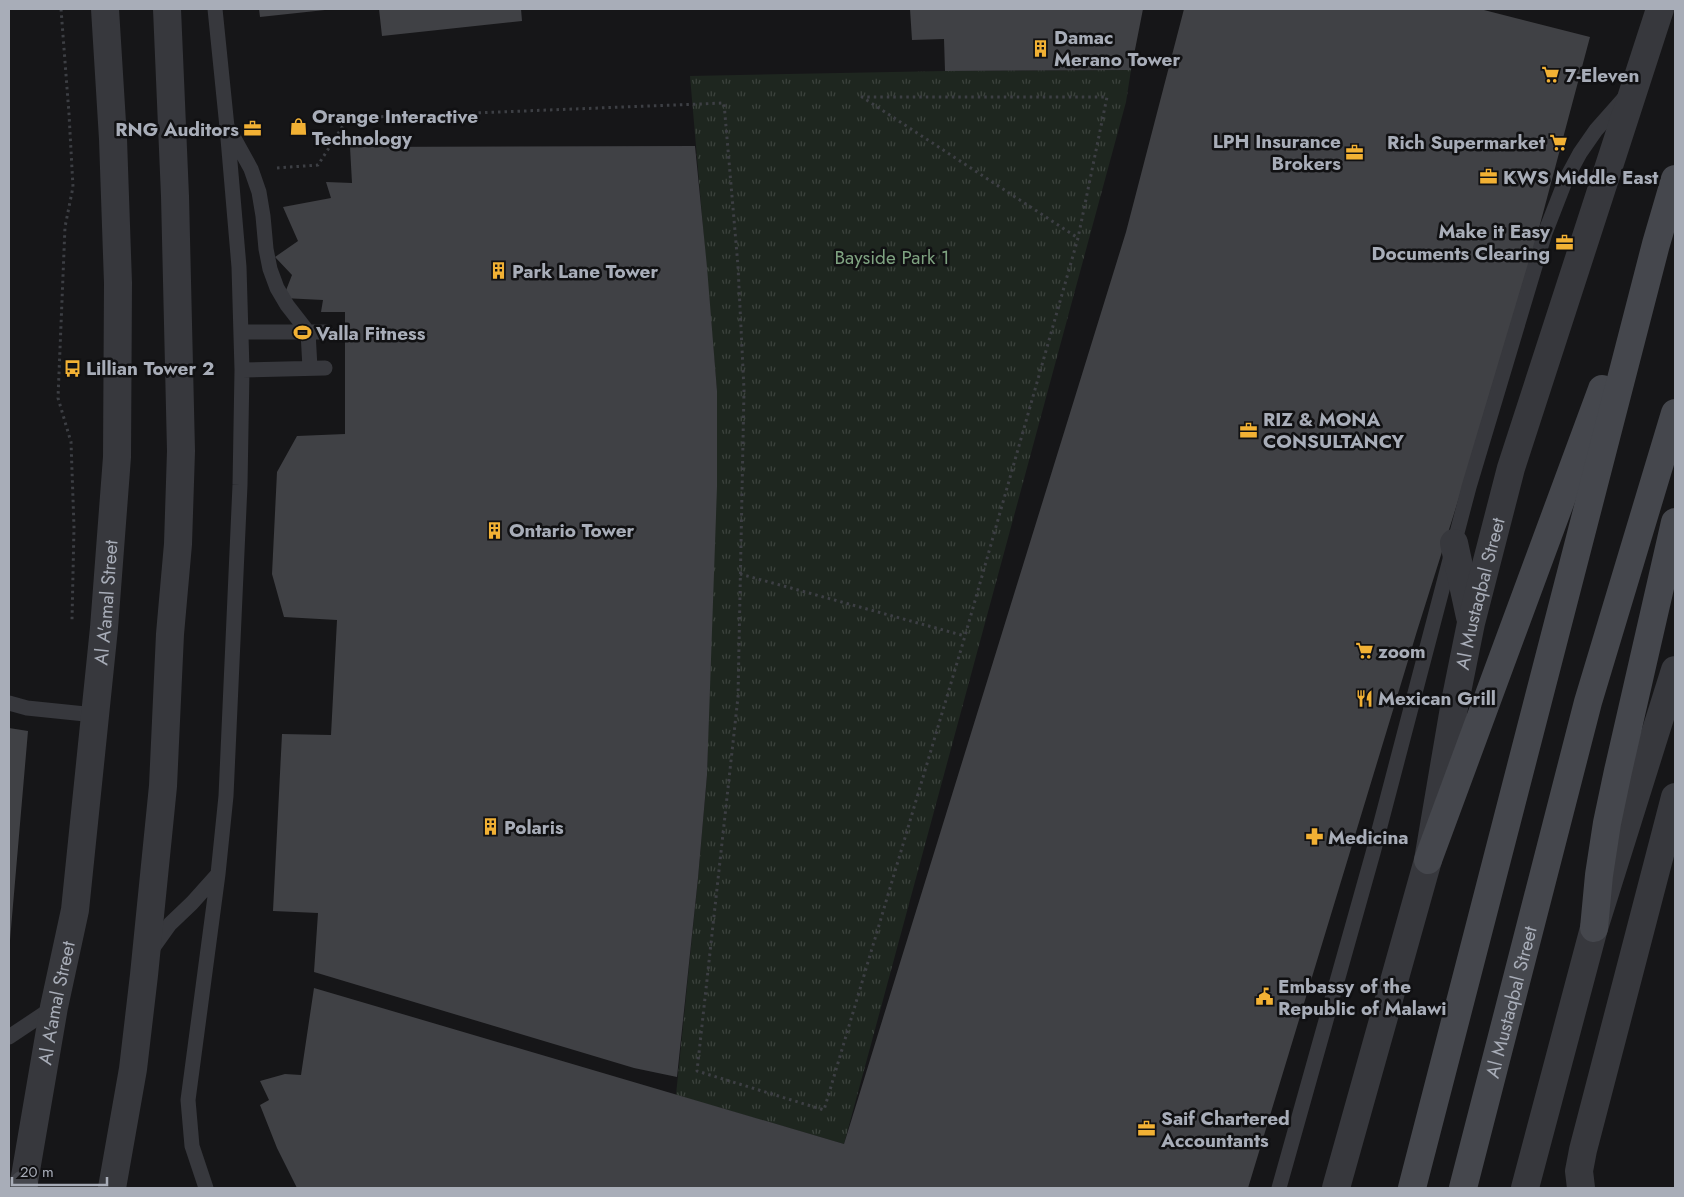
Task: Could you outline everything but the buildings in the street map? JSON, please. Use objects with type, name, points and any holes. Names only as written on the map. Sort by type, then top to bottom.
[{"type":"main road","points":[[1412,1188],[1656,244],[1675,179]]},
{"type":"main road","points":[[1428,860],[1656,244]]},
{"type":"main road","name":"Al Mustaqbal Street","points":[[1463,1188],[1588,702],[1675,413]]},
{"type":"main road","points":[[1594,928],[1600,866],[1614,788],[1675,522]]},
{"type":"street","name":"Al A'amal Street","points":[[23,1187],[54,1007],[75,910],[104,628],[116,457],[118,283],[113,139],[105,9]]},
{"type":"street","points":[[112,1188],[133,1069],[146,957],[162,786],[170,634],[178,544],[181,451],[175,196],[167,9]]},
{"type":"street","name":"Al Mustaqbal Street","points":[[1336,1188],[1428,860],[1442,772],[1471,623],[1511,468],[1660,9]]},
{"type":"street","points":[[1454,543],[1471,623]]},
{"type":"street","points":[[1525,1188],[1594,928],[1675,670]]},
{"type":"street","points":[[1582,1188],[1579,1171],[1583,1150],[1675,797]]},
{"type":"lane","points":[[206,1188],[192,1146],[188,1100],[218,874],[226,796],[240,485],[242,370],[239,267],[215,9]]},
{"type":"lane","points":[[1279,1188],[1373,853],[1472,478],[1554,205],[1566,179],[1596,130],[1635,87]]},
{"type":"lane","points":[[227,127],[251,169],[263,216],[270,269],[277,288],[287,305],[308,332],[310,368]]},
{"type":"lane","points":[[241,332],[326,332]]},
{"type":"lane","points":[[242,370],[325,368]]},
{"type":"lane","points":[[9,702],[27,708],[95,715]]},
{"type":"lane","points":[[146,957],[170,924],[218,874]]},
{"type":"lane","points":[[9,1037],[54,1007]]},
{"type":"path","points":[[61,9],[73,187],[65,227],[58,398],[72,442],[74,527],[72,625]]},
{"type":"path","points":[[251,169],[318,165],[348,118],[724,103],[738,266],[744,390],[738,697],[697,1072],[824,1110],[965,636],[1078,238],[1107,97],[862,97],[1078,238]]},
{"type":"path","points":[[740,574],[965,636]]},
{"type":"green space","name":"Bayside Park 1","points":[[1131,70],[1126,102],[844,1144],[676,1095],[707,775],[717,391],[690,76],[945,71]]},
{"type":"place","name":"Damac Merano Tower","points":[[1040,48]]},
{"type":"place","name":"7-Eleven","points":[[1551,75]]},
{"type":"place","name":"Orange Interactive Technology","points":[[298,127]]},
{"type":"place","name":"RNG Auditors","points":[[253,129]]},
{"type":"place","name":"Rich Supermarket","points":[[1559,142]]},
{"type":"place","name":"LPH Insurance Brokers","points":[[1355,152]]},
{"type":"place","name":"KWS Middle East","points":[[1489,177]]},
{"type":"place","name":"Make it Easy Documents Clearing","points":[[1564,242]]},
{"type":"place","name":"Park Lane Tower","points":[[498,271]]},
{"type":"place","name":"Valla Fitness","points":[[302,333]]},
{"type":"place","name":"Lillian Tower 2","points":[[72,368]]},
{"type":"place","name":"RIZ & MONA CONSULTANCY","points":[[1249,430]]},
{"type":"place","name":"Ontario Tower","points":[[495,530]]},
{"type":"place","name":"zoom","points":[[1364,651]]},
{"type":"place","name":"Mexican Grill","points":[[1364,698]]},
{"type":"place","name":"Polaris","points":[[490,827]]},
{"type":"place","name":"Medicina","points":[[1314,837]]},
{"type":"place","name":"Embassy of the Republic of Malawi","points":[[1264,997]]},
{"type":"place","name":"Saif Chartered Accountants","points":[[1147,1129]]}]
